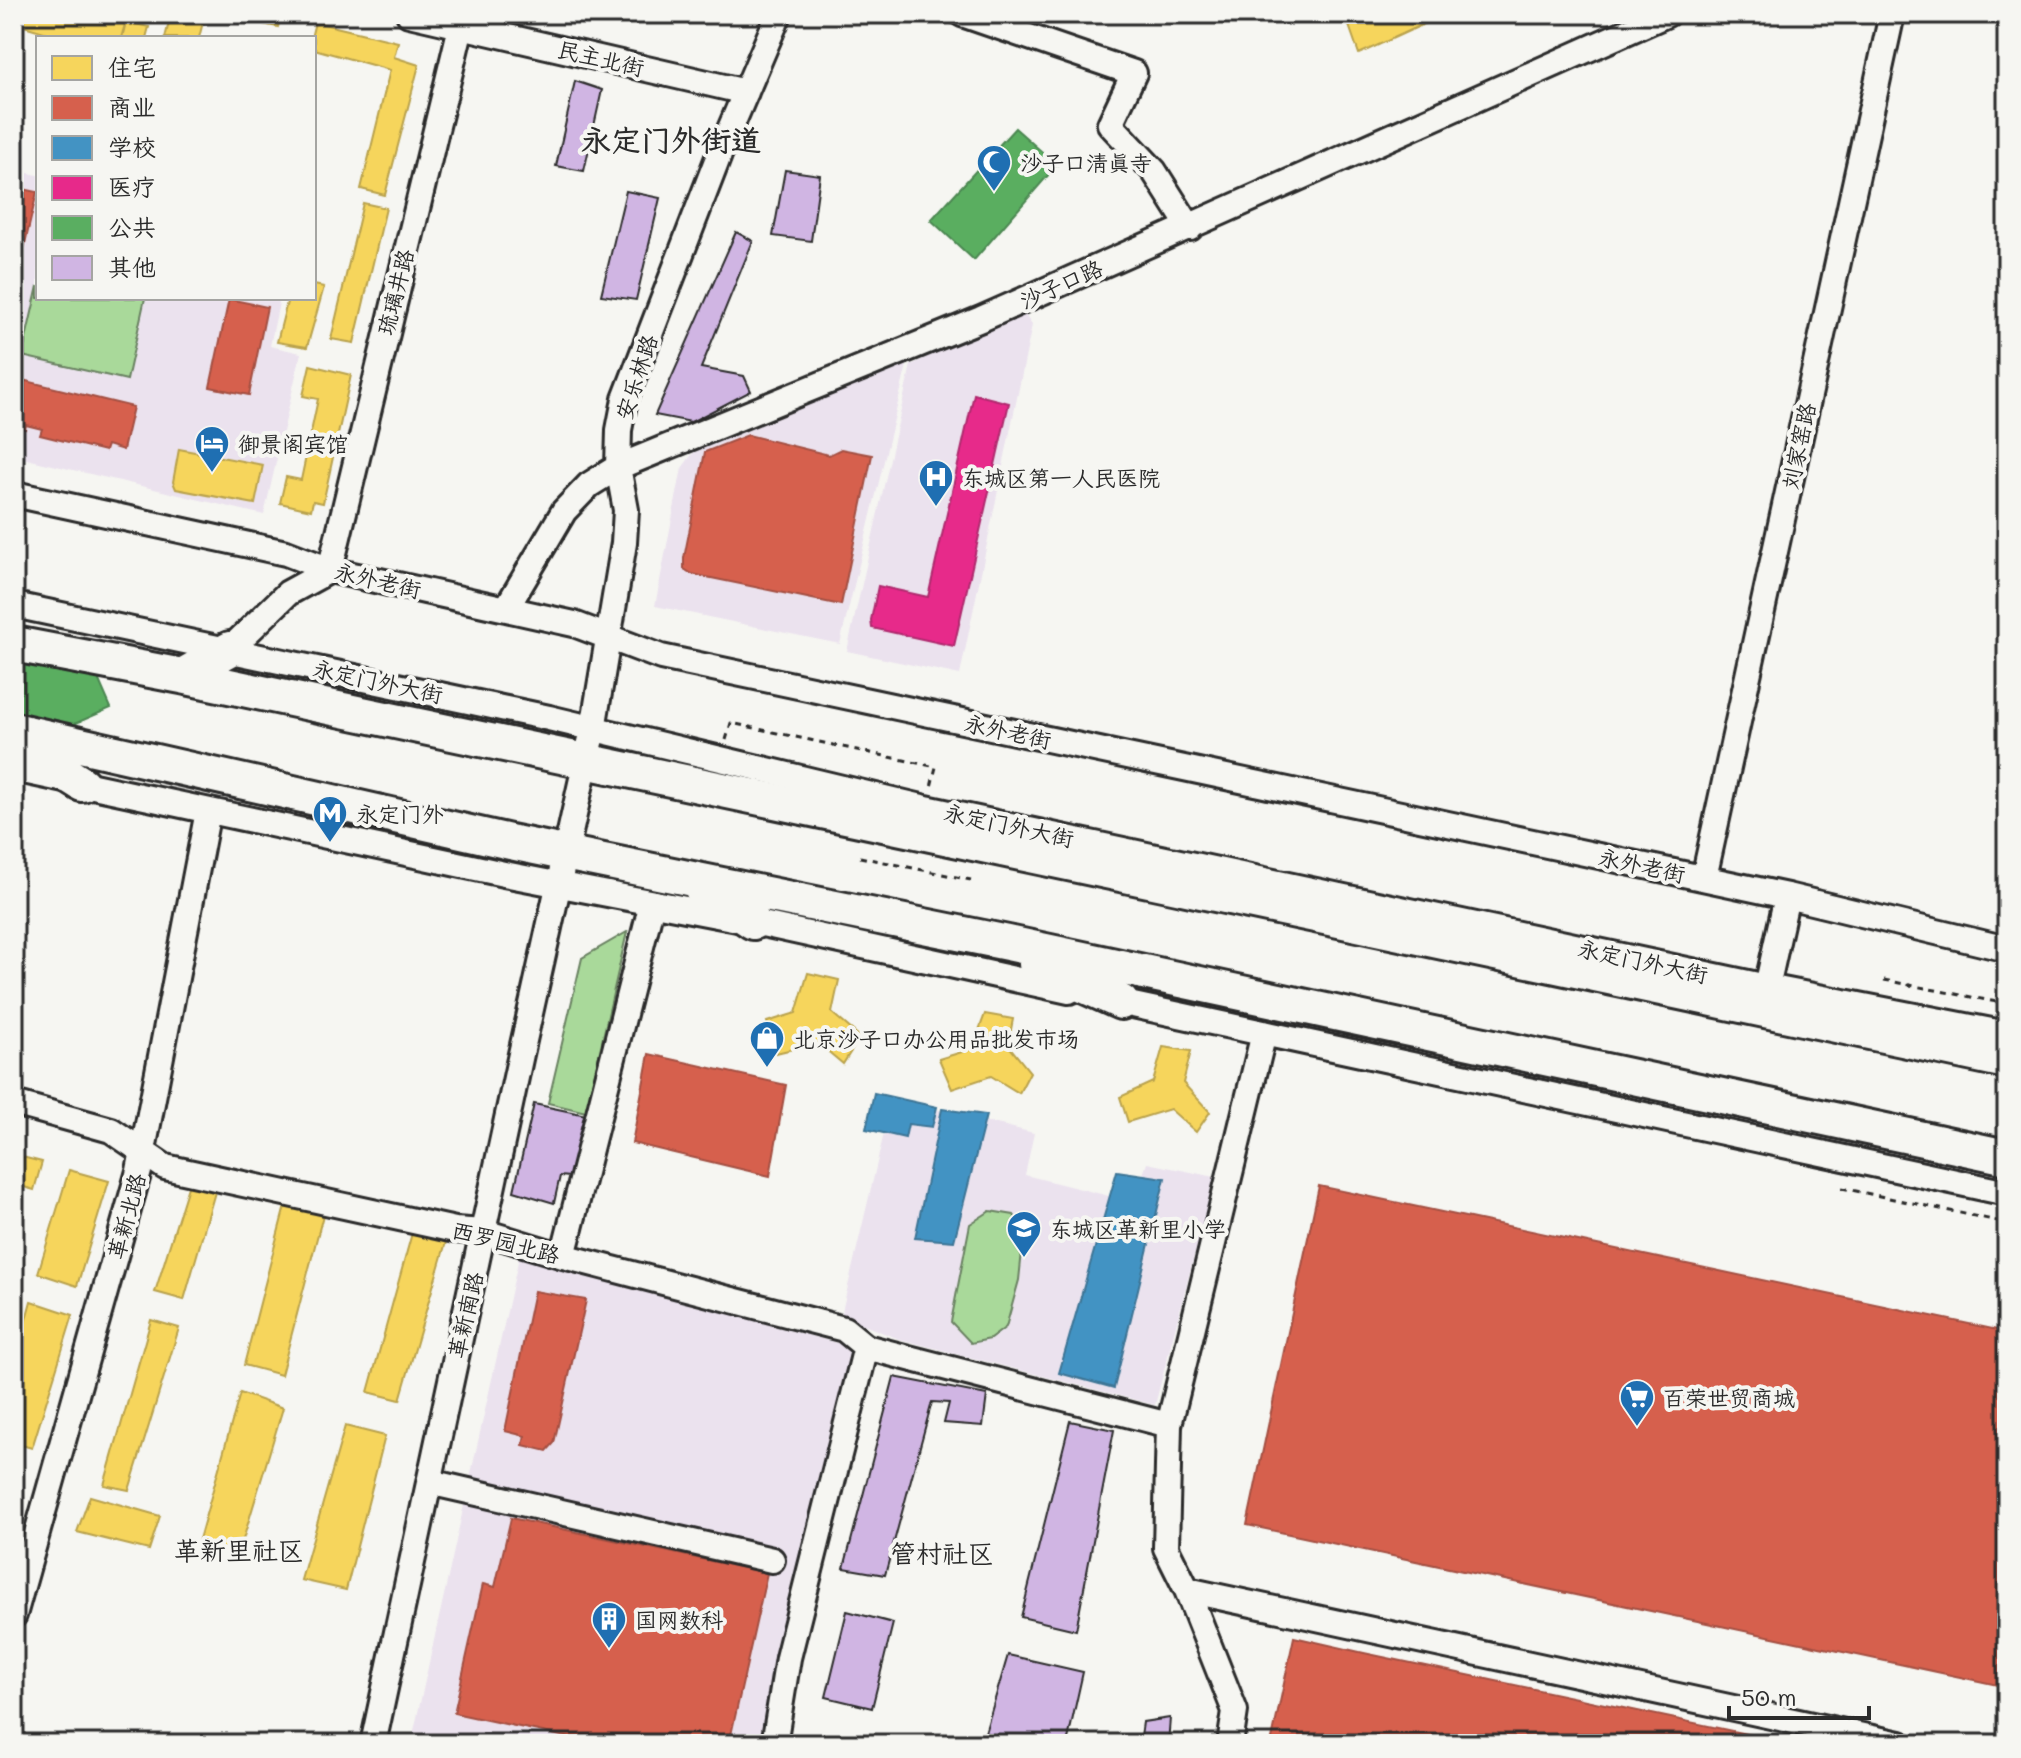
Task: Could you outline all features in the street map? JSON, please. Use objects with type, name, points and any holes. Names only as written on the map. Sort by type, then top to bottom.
[{"type":"highway","name":"永定门外大街","points":[[14,644],[182,676],[590,745],[2007,1061]]},
{"type":"highway","points":[[182,676],[230,649]]},
{"type":"highway","points":[[14,730],[562,869],[687,877],[2005,1157]]},
{"type":"highway","points":[[14,741],[82,784]]},
{"type":"highway","points":[[687,877],[753,922]]},
{"type":"highway","points":[[973,936],[1121,1002]]},
{"type":"street","name":"民主北街","points":[[409,14],[462,20],[746,92]]},
{"type":"street","name":"安乐林路","points":[[562,869],[590,745],[609,638],[626,510],[618,467],[619,430],[625,399],[696,211],[779,14]]},
{"type":"street","points":[[962,14],[1134,73],[1110,124],[1154,171],[1190,228]]},
{"type":"street","name":"沙子口路","points":[[506,609],[564,511],[589,485],[618,467],[981,319],[1667,14]]},
{"type":"street","name":"刘家窑路","points":[[1704,878],[1892,14]]},
{"type":"street","name":"琉璃井路","points":[[330,570],[462,20]]},
{"type":"street","name":"永外老街","points":[[14,494],[286,553],[330,570],[574,624],[661,657],[1787,896],[2007,949]]},
{"type":"street","points":[[230,649],[288,593],[330,570]]},
{"type":"street","name":"永定门外大街","points":[[14,605],[230,649],[590,745],[926,808],[1767,987],[2007,1034]]},
{"type":"street","points":[[14,769],[208,811],[562,869],[652,903],[753,922],[2007,1193]]},
{"type":"street","name":"革新北路","points":[[14,1615],[131,1201],[208,811]]},
{"type":"street","name":"革新南路","points":[[373,1744],[562,869]]},
{"type":"street","points":[[1767,987],[1787,896]]},
{"type":"street","points":[[563,1256],[652,903]]},
{"type":"street","points":[[1230,1744],[1235,1711],[1187,1590],[1166,1548],[1169,1425],[1264,1033]]},
{"type":"street","name":"西罗园北路","points":[[14,1103],[111,1130],[165,1167],[455,1230],[484,1232],[563,1256],[844,1329],[866,1347],[1169,1425]]},
{"type":"street","points":[[774,1744],[788,1658],[866,1347]]},
{"type":"street","points":[[429,1482],[772,1560]]},
{"type":"street","points":[[1187,1590],[1900,1744]]},
{"type":"path","points":[[731,723],[936,767]]},
{"type":"path","points":[[860,857],[971,880]]},
{"type":"path","points":[[1884,980],[2007,1004]]},
{"type":"path","points":[[1842,1188],[2007,1223]]},
{"type":"shaded area","points":[[14,170],[36,175],[36,300],[280,300],[270,346],[301,353],[264,515],[14,456]]},
{"type":"shaded area","name":"东城区第一人民医院","points":[[1022,310],[1032,325],[960,675],[847,651],[911,365]]},
{"type":"shaded area","points":[[907,365],[840,644],[655,606],[682,468],[693,453],[751,424]]},
{"type":"shaded area","name":"东城区革新里小学","points":[[892,1099],[1034,1133],[1025,1175],[1133,1202],[1147,1163],[1215,1177],[1155,1405],[899,1339],[841,1316]]},
{"type":"shaded area","points":[[519,1257],[852,1347],[762,1744],[411,1744]]},
{"type":"green space","points":[[36,295],[36,300],[145,300],[127,380],[22,356]]},
{"type":"green space","points":[[627,932],[586,1112],[548,1103],[582,958]]},
{"type":"green space","points":[[990,1211],[1014,1215],[1024,1232],[1019,1280],[1006,1327],[990,1339],[971,1343],[951,1322],[970,1224]]},
{"type":"building: 住宅","points":[[14,14],[128,14],[122,36],[57,36],[14,23]]},
{"type":"building: 住宅","points":[[171,14],[205,14],[200,36],[166,36]]},
{"type":"building: 住宅","points":[[213,14],[281,14],[278,27]]},
{"type":"building: 住宅","points":[[1345,14],[1446,14],[1359,54]]},
{"type":"building: 住宅","points":[[126,22],[149,27],[147,36],[122,36]]},
{"type":"building: 住宅","points":[[315,22],[398,42],[394,57],[419,65],[385,195],[361,189],[390,70],[316,50],[316,36],[312,36]]},
{"type":"building: 住宅","points":[[363,203],[386,208],[354,343],[331,339]]},
{"type":"building: 住宅","points":[[316,285],[324,287],[307,347],[277,342],[288,300],[316,300]]},
{"type":"building: 住宅","points":[[310,365],[351,375],[323,503],[313,501],[311,510],[280,503],[286,477],[301,480],[318,399],[303,396]]},
{"type":"building: 住宅","points":[[179,449],[263,465],[255,504],[176,489],[173,482]]},
{"type":"building: 住宅","points":[[808,973],[839,980],[832,1013],[860,1037],[843,1064],[818,1043],[776,1053],[767,1022],[796,1013]]},
{"type":"building: 住宅","points":[[985,1014],[1013,1019],[1008,1045],[1030,1072],[1019,1093],[991,1076],[952,1089],[939,1059],[972,1049]]},
{"type":"building: 住宅","points":[[1163,1047],[1191,1051],[1183,1083],[1210,1112],[1196,1132],[1170,1109],[1128,1122],[1120,1097],[1153,1082]]},
{"type":"building: 住宅","points":[[14,1155],[42,1162],[34,1190],[14,1184]]},
{"type":"building: 住宅","points":[[69,1170],[109,1181],[77,1286],[38,1273]]},
{"type":"building: 住宅","points":[[191,1177],[217,1185],[184,1300],[155,1292]]},
{"type":"building: 住宅","points":[[285,1206],[323,1215],[281,1375],[244,1365]]},
{"type":"building: 住宅","points":[[412,1233],[446,1242],[400,1400],[368,1392]]},
{"type":"building: 住宅","points":[[31,1301],[73,1315],[32,1448],[14,1443],[14,1363]]},
{"type":"building: 住宅","points":[[151,1320],[179,1328],[129,1490],[104,1485]]},
{"type":"building: 住宅","points":[[240,1393],[283,1408],[239,1553],[198,1543]]},
{"type":"building: 住宅","points":[[345,1426],[385,1436],[346,1590],[301,1580]]},
{"type":"building: 住宅","points":[[90,1496],[160,1516],[149,1550],[77,1532]]},
{"type":"building: 商业","points":[[14,187],[36,192],[36,196],[14,291]]},
{"type":"building: 商业","points":[[229,300],[267,307],[249,395],[210,387]]},
{"type":"building: 商业","points":[[14,378],[133,407],[123,450],[107,445],[105,451],[40,435],[42,429],[14,426]]},
{"type":"building: 商业","points":[[748,435],[829,455],[841,449],[872,455],[841,605],[692,574],[684,569],[705,452]]},
{"type":"building: 商业","points":[[649,1054],[786,1085],[770,1176],[632,1143]]},
{"type":"building: 商业","name":"百荣世贸商城","points":[[1319,1186],[2007,1332],[2007,1687],[1247,1525]]},
{"type":"building: 商业","points":[[534,1291],[586,1300],[554,1443],[547,1451],[523,1445],[525,1436],[505,1431]]},
{"type":"building: 商业","name":"国网数科","points":[[511,1518],[767,1573],[729,1744],[599,1744],[454,1713],[483,1584],[495,1587]]},
{"type":"building: 商业","points":[[1294,1637],[1364,1653],[1794,1744],[1271,1744]]},
{"type":"building: 学校","points":[[874,1093],[937,1107],[932,1127],[908,1124],[905,1138],[866,1129]]},
{"type":"building: 学校","points":[[942,1109],[986,1115],[954,1241],[915,1238]]},
{"type":"building: 学校","points":[[1117,1171],[1165,1178],[1114,1388],[1059,1373]]},
{"type":"building: 医疗","points":[[974,394],[1009,403],[954,646],[872,628],[878,586],[928,597]]},
{"type":"building: 公共","name":"沙子口清真寺","points":[[1015,128],[1057,165],[974,260],[931,220]]},
{"type":"building: 公共","points":[[80,637],[111,708],[14,750],[14,664]]},
{"type":"building: 其他","points":[[575,81],[602,90],[584,171],[556,166]]},
{"type":"building: 其他","points":[[785,170],[820,175],[811,241],[773,236]]},
{"type":"building: 其他","points":[[626,191],[660,198],[636,300],[601,295]]},
{"type":"building: 其他","points":[[736,232],[753,241],[701,368],[744,376],[751,391],[691,422],[655,415]]},
{"type":"building: 其他","points":[[534,1104],[586,1115],[569,1177],[560,1176],[554,1203],[514,1191]]},
{"type":"building: 其他","points":[[894,1377],[987,1395],[983,1426],[944,1423],[949,1403],[932,1402],[885,1575],[844,1568]]},
{"type":"building: 其他","points":[[1070,1421],[1114,1430],[1076,1630],[1021,1617]]},
{"type":"building: 其他","points":[[847,1611],[893,1623],[872,1708],[826,1697]]},
{"type":"building: 其他","points":[[1008,1655],[1083,1672],[1067,1744],[982,1743]]},
{"type":"building: 其他","points":[[1170,1718],[1168,1744],[1140,1744],[1143,1722]]},
{"type":"place","name":"沙子口清真寺","points":[[994,193]]},
{"type":"place","name":"御景阁宾馆","points":[[212,474]]},
{"type":"place","name":"东城区第一人民医院","points":[[936,508]]},
{"type":"place","name":"永定门外","points":[[330,844]]},
{"type":"place","name":"北京沙子口办公用品批发市场","points":[[767,1069]]},
{"type":"place","name":"东城区革新里小学","points":[[1024,1259]]},
{"type":"place","name":"百荣世贸商城","points":[[1637,1428]]},
{"type":"place","name":"国网数科","points":[[609,1650]]},
{"type":"district","name":"永定门外街道","points":[[671,139]]},
{"type":"district","name":"革新里社区","points":[[239,1550]]},
{"type":"district","name":"管村社区","points":[[942,1553]]}]
